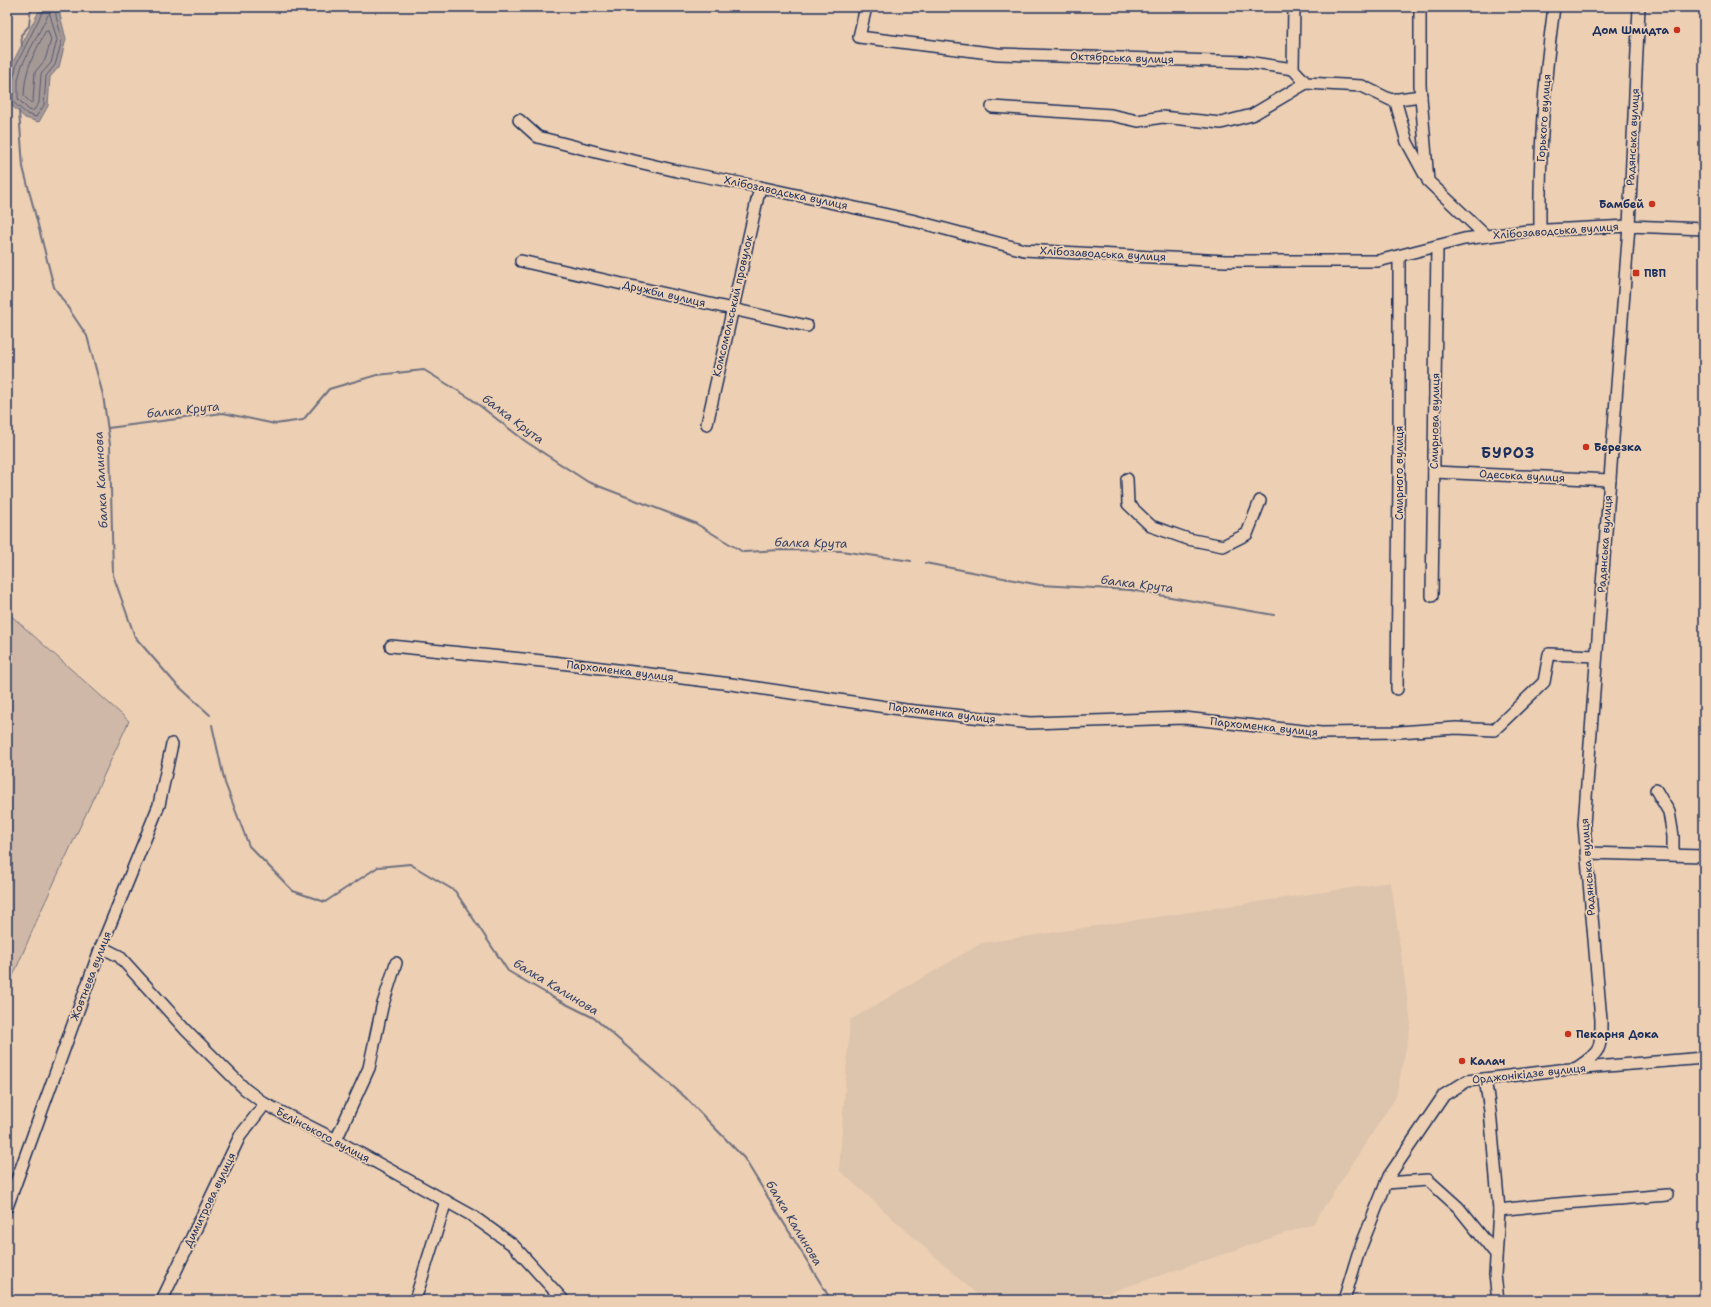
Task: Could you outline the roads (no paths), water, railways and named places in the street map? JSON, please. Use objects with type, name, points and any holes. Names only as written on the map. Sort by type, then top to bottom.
[{"type":"street","name":"Октябрська вулиця","points":[[866,7],[859,37],[998,54],[1247,62],[1293,69]]},
{"type":"street","points":[[1294,7],[1293,69],[1306,83]]},
{"type":"street","points":[[1420,7],[1420,96],[1428,181]]},
{"type":"street","name":"Горького вулиця","points":[[1540,230],[1539,191],[1549,42],[1554,7]]},
{"type":"street","name":"Радянська вулиця","points":[[1575,1069],[1593,1058],[1601,1044],[1601,1020],[1584,824],[1629,226],[1639,7]]},
{"type":"street","points":[[992,107],[1111,115],[1138,121],[1162,117],[1221,123],[1252,115],[1306,83],[1362,86],[1391,100],[1420,96]]},
{"type":"street","points":[[1395,99],[1407,142],[1428,181],[1486,236]]},
{"type":"street","name":"Хлібозаводська вулиця","points":[[519,120],[538,137],[677,172],[760,187],[911,220],[1024,250],[1225,261],[1378,261],[1464,239],[1540,230],[1629,226],[1704,229]]},
{"type":"street","name":"Комсомольський провулок","points":[[707,424],[760,187]]},
{"type":"street","name":"Смирнова вулиця","points":[[1432,596],[1437,246]]},
{"type":"street","name":"Смирного вулиця","points":[[1397,689],[1399,256]]},
{"type":"street","name":"Дружби вулиця","points":[[521,261],[807,326]]},
{"type":"street","name":"Одеська вулиця","points":[[1434,472],[1610,480]]},
{"type":"street","points":[[1127,479],[1128,504],[1151,526],[1188,539],[1223,546],[1247,534],[1260,501]]},
{"type":"street","name":"Пархоменка вулиця","points":[[391,646],[552,662],[731,684],[906,710],[1030,723],[1184,718],[1321,733],[1399,732],[1456,728],[1494,730],[1544,682],[1549,654],[1596,656]]},
{"type":"street","name":"Жовтнева вулиця","points":[[7,1207],[101,947],[159,805],[172,744]]},
{"type":"street","points":[[1656,790],[1669,812],[1673,836],[1673,854]]},
{"type":"street","points":[[1586,853],[1673,854],[1704,856]]},
{"type":"street","name":"Бєлінського вулиця","points":[[101,947],[119,956],[186,1030],[246,1089],[264,1104],[336,1140],[471,1215],[513,1245],[563,1300]]},
{"type":"street","points":[[336,1140],[369,1068],[382,1007],[396,964]]},
{"type":"street","name":"Орджонікідзе вулиця","points":[[1344,1300],[1358,1254],[1389,1176],[1444,1095],[1466,1081],[1575,1069],[1704,1058]]},
{"type":"street","points":[[1485,1079],[1490,1111],[1498,1210],[1496,1254],[1498,1300]]},
{"type":"street","name":"Димитрова вулиця","points":[[162,1300],[240,1136],[264,1104]]},
{"type":"street","points":[[1386,1183],[1428,1180],[1458,1207],[1496,1254]]},
{"type":"street","points":[[1498,1210],[1582,1201],[1617,1200],[1667,1195]]},
{"type":"street","points":[[415,1300],[446,1201]]},
{"type":"water","points":[[41,7],[60,7],[60,15],[66,39],[59,67],[50,77],[48,106],[39,122],[25,118],[9,103],[9,79],[13,62]]},
{"type":"waterway","name":"балка Калинова","points":[[22,46],[21,35],[29,26],[31,7]]},
{"type":"waterway","name":"балка Калинова","points":[[19,111],[23,167],[54,287],[87,336],[103,395],[110,445],[113,575],[135,637],[175,683],[210,715]]},
{"type":"waterway","name":"балка Крута","points":[[108,428],[223,413],[275,424],[303,420],[329,389],[377,375],[424,370],[470,398],[525,441],[588,482],[695,523],[743,552],[782,550],[841,551],[911,561]]},
{"type":"waterway","name":"балка Крута","points":[[925,563],[1040,585],[1130,590],[1274,615]]},
{"type":"waterway","name":"балка Калинова","points":[[212,725],[225,783],[249,846],[293,891],[325,902],[378,867],[410,864],[455,891],[508,971],[556,999],[594,1018],[685,1097],[744,1158],[831,1300]]},
{"type":"place","name":"Дом Шмидта","points":[[1677,30]]},
{"type":"place","name":"Бамбей","points":[[1652,204]]},
{"type":"place","name":"ПВП","points":[[1636,273]]},
{"type":"place","name":"Березка","points":[[1586,447]]},
{"type":"place","name":"Пекарня Дока","points":[[1568,1034]]},
{"type":"place","name":"Калач","points":[[1462,1061]]},
{"type":"district","name":"БУРОЗ","points":[[1508,453]]}]
